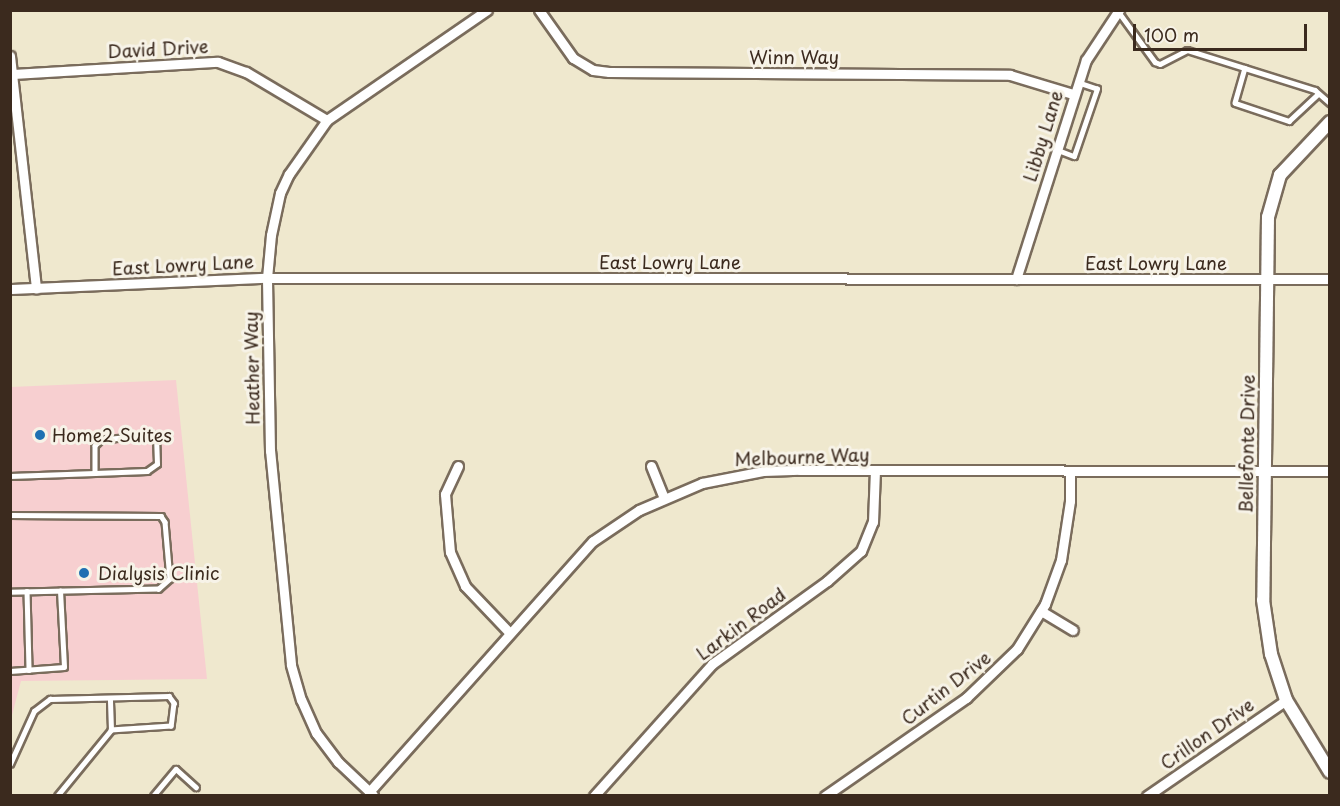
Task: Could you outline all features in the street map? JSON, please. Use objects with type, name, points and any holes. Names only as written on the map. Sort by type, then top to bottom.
[{"type":"street","name":"Heather Way","points":[[371,794],[338,762],[316,733],[301,700],[291,664],[270,451],[267,278],[271,234],[280,193],[327,120],[487,10]]},
{"type":"street","name":"Winn Way","points":[[539,10],[573,58],[593,70],[609,72],[1010,75],[1073,94]]},
{"type":"street","name":"Libby Lane","points":[[1016,279],[1077,83],[1094,43],[1118,11]]},
{"type":"street","points":[[10,56],[36,289]]},
{"type":"street","name":"David Drive","points":[[12,74],[218,62],[246,72],[327,120]]},
{"type":"street","name":"Bellefonte Drive","points":[[1329,122],[1287,164],[1276,186],[1268,217],[1263,600],[1269,644],[1286,700],[1329,772]]},
{"type":"street","name":"East Lowry Lane","points":[[10,289],[267,278],[1329,279]]},
{"type":"street","points":[[458,466],[445,494],[450,552],[465,586],[509,632]]},
{"type":"street","points":[[651,466],[664,498]]},
{"type":"street","name":"Melbourne Way","points":[[371,794],[509,632],[593,541],[664,498],[702,483],[741,474],[875,470],[1329,471]]},
{"type":"street","name":"Larkin Road","points":[[594,795],[712,664],[826,581],[861,551],[873,522],[875,470]]},
{"type":"street","name":"Curtin Drive","points":[[825,795],[981,687],[1017,649],[1041,611],[1065,541],[1070,471]]},
{"type":"street","points":[[1041,611],[1073,630]]},
{"type":"street","name":"Crillon Drive","points":[[1147,795],[1286,700]]},
{"type":"lane","points":[[1118,11],[1155,62],[1160,64],[1187,50],[1315,90],[1317,95],[1329,103]]},
{"type":"lane","points":[[1245,68],[1235,103],[1289,121],[1317,95]]},
{"type":"lane","points":[[1056,150],[1074,156],[1096,89],[1077,83]]},
{"type":"lane","points":[[10,476],[95,473],[154,468],[157,464],[156,435],[100,440],[95,446],[95,473]]},
{"type":"lane","points":[[10,515],[161,516],[165,522],[170,579],[167,585],[159,589],[10,592]]},
{"type":"lane","points":[[27,591],[29,670]]},
{"type":"lane","points":[[10,671],[64,667],[60,591]]},
{"type":"lane","points":[[10,765],[25,727],[40,704],[55,698],[110,700],[165,696],[174,703],[169,727],[111,730]]},
{"type":"lane","points":[[57,795],[111,730],[110,700]]},
{"type":"lane","points":[[153,795],[176,769],[196,787]]},
{"type":"shaded area","points":[[176,380],[207,679],[21,681],[11,719],[11,387]]},
{"type":"place","name":"Home2 Suites","points":[[40,435]]},
{"type":"place","name":"Dialysis Clinic","points":[[84,573]]}]
